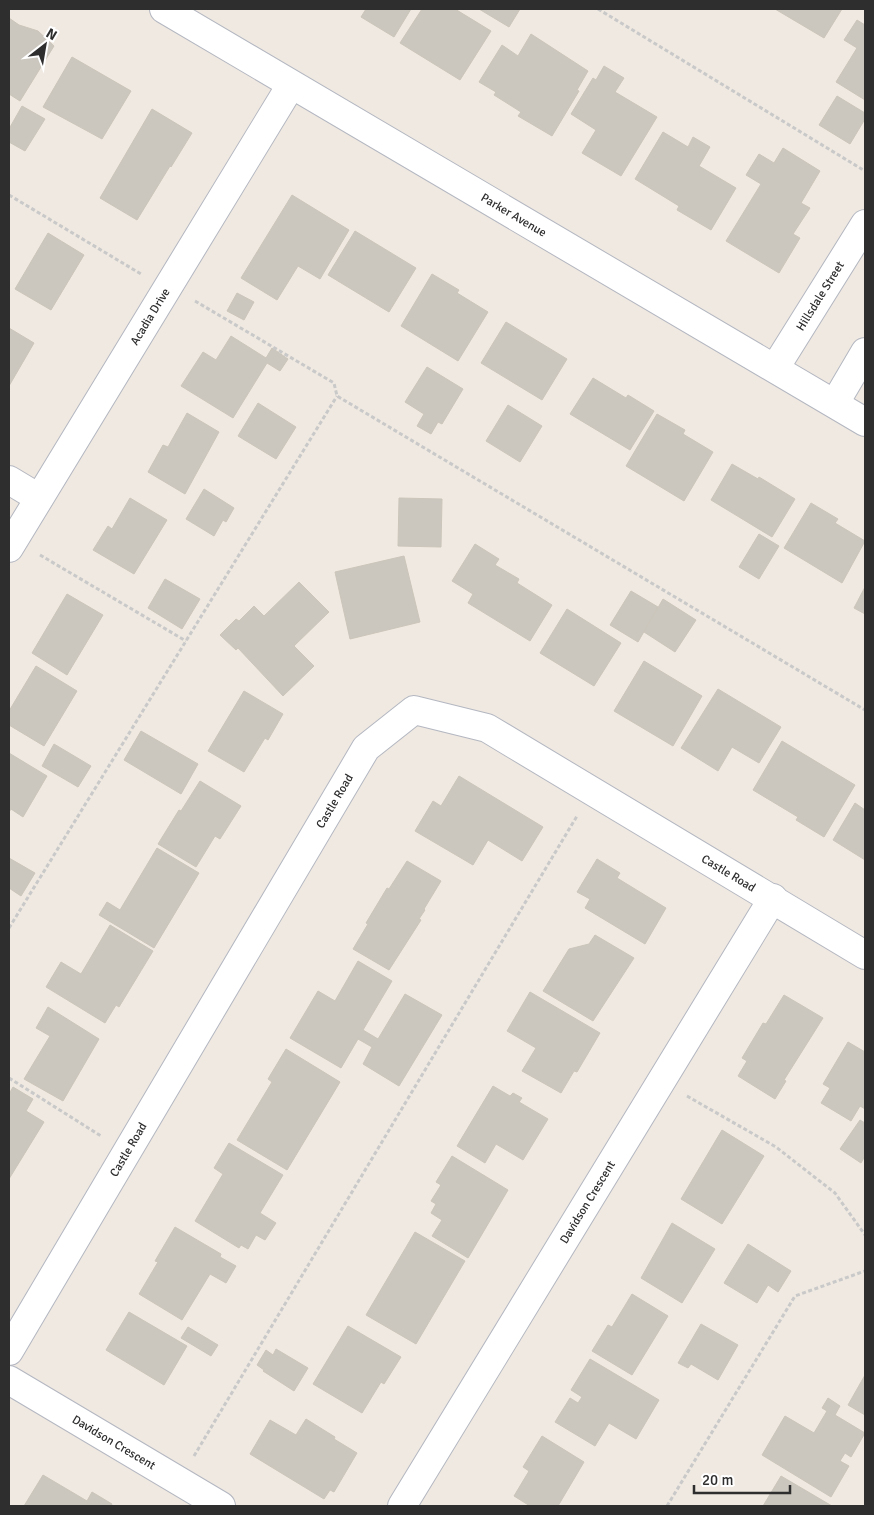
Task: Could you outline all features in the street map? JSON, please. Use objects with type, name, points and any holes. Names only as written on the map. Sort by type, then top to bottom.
[{"type":"street","name":"Parker Avenue","points":[[164,9],[865,422]]},
{"type":"street","name":"Acadia Drive","points":[[12,544],[291,85]]},
{"type":"street","name":"Hillsdale Street","points":[[775,368],[865,224]]},
{"type":"street","points":[[835,403],[865,352]]},
{"type":"street","points":[[9,480],[39,498]]},
{"type":"street","name":"Castle Road","points":[[9,1351],[366,748],[414,710],[487,728],[865,955]]},
{"type":"street","name":"Davidson Crescent","points":[[402,1506],[772,898]]},
{"type":"street","name":"Davidson Crescent","points":[[9,1380],[221,1506]]},
{"type":"path","points":[[598,9],[865,171]]},
{"type":"path","points":[[9,195],[334,383],[337,396],[9,928]]},
{"type":"path","points":[[337,396],[865,710]]},
{"type":"path","points":[[12,544],[186,641]]},
{"type":"path","points":[[179,1481],[592,792]]},
{"type":"path","points":[[9,1078],[126,1152]]},
{"type":"path","points":[[660,1082],[776,1147],[835,1193],[865,1235]]},
{"type":"path","points":[[667,1506],[795,1296],[865,1271]]},
{"type":"building","points":[[366,9],[411,9],[394,37],[361,17]]},
{"type":"building","points":[[422,9],[455,9],[491,31],[460,80],[400,43]]},
{"type":"building","points":[[479,9],[520,9],[509,27]]},
{"type":"building","points":[[775,9],[842,9],[824,38]]},
{"type":"building","points":[[9,18],[19,25],[38,31],[54,46],[20,101],[9,94]]},
{"type":"building","points":[[857,20],[865,25],[865,100],[836,82],[857,48],[844,40]]},
{"type":"building","points":[[531,34],[588,71],[577,90],[579,91],[552,136],[518,116],[521,112],[494,95],[496,92],[479,82],[502,45],[518,56]]},
{"type":"building","points":[[72,57],[131,91],[102,139],[43,107]]},
{"type":"building","points":[[604,66],[624,78],[615,92],[657,117],[621,176],[582,153],[596,130],[571,114],[593,78],[596,80]]},
{"type":"building","points":[[837,96],[865,113],[865,119],[850,144],[819,125]]},
{"type":"building","points":[[22,106],[45,119],[25,151],[9,142],[9,129]]},
{"type":"building","points":[[152,109],[192,133],[137,220],[100,198]]},
{"type":"building","points":[[663,132],[688,147],[693,137],[710,147],[699,166],[736,188],[711,230],[677,210],[679,206],[635,179]]},
{"type":"building","points":[[783,148],[820,171],[801,203],[810,208],[793,234],[800,238],[779,273],[726,241],[761,184],[746,175],[759,154],[774,163]]},
{"type":"building","points":[[292,195],[349,230],[320,279],[298,266],[277,300],[241,278]]},
{"type":"building","points":[[355,231],[416,268],[389,312],[328,275]]},
{"type":"building","points":[[48,233],[84,255],[51,310],[15,289]]},
{"type":"building","points":[[432,274],[459,290],[457,293],[488,312],[458,361],[401,326]]},
{"type":"building","points":[[237,293],[254,302],[244,320],[227,311]]},
{"type":"building","points":[[506,322],[567,359],[542,400],[481,363]]},
{"type":"building","points":[[9,328],[34,343],[9,386]]},
{"type":"building","points":[[231,336],[266,358],[272,348],[288,359],[280,371],[267,363],[233,418],[181,386],[203,352],[216,360]]},
{"type":"building","points":[[427,367],[463,389],[442,424],[438,422],[431,434],[417,426],[424,414],[405,402]]},
{"type":"building","points":[[593,378],[626,398],[628,395],[654,411],[630,450],[570,414]]},
{"type":"building","points":[[258,403],[296,427],[276,459],[238,436]]},
{"type":"building","points":[[508,405],[542,426],[520,462],[486,441]]},
{"type":"building","points":[[187,413],[219,432],[185,494],[148,472],[163,445],[168,447]]},
{"type":"building","points":[[657,414],[685,430],[683,434],[713,452],[684,501],[626,466]]},
{"type":"building","points":[[732,464],[758,479],[759,477],[795,499],[772,537],[711,500]]},
{"type":"building","points":[[204,489],[234,508],[226,522],[223,520],[214,536],[186,519]]},
{"type":"building","points":[[130,498],[167,520],[134,574],[93,550],[108,526],[112,529]]},
{"type":"building","points":[[399,498],[442,499],[441,547],[398,546]]},
{"type":"building","points":[[811,503],[838,519],[835,523],[865,541],[842,583],[784,548]]},
{"type":"building","points":[[759,534],[779,546],[759,579],[739,567]]},
{"type":"building","points":[[475,544],[499,559],[495,565],[519,579],[517,583],[552,605],[530,641],[468,603],[473,594],[452,581]]},
{"type":"building","points":[[404,556],[420,622],[350,639],[335,572]]},
{"type":"building","points":[[165,579],[200,599],[182,629],[148,608]]},
{"type":"building","points":[[299,582],[329,612],[294,646],[314,666],[283,696],[238,648],[236,650],[220,635],[236,619],[239,621],[254,606],[264,616]]},
{"type":"building","points":[[865,587],[865,614],[854,608]]},
{"type":"building","points":[[631,591],[658,607],[638,642],[610,625]]},
{"type":"building","points":[[67,594],[103,615],[67,675],[32,653]]},
{"type":"building","points":[[663,599],[696,620],[675,652],[644,632]]},
{"type":"building","points":[[567,609],[621,643],[594,686],[540,653]]},
{"type":"building","points":[[644,661],[702,696],[673,746],[614,711]]},
{"type":"building","points":[[36,666],[77,691],[44,746],[9,725],[9,711]]},
{"type":"building","points":[[718,689],[781,727],[759,763],[732,747],[718,771],[681,748]]},
{"type":"building","points":[[244,691],[283,714],[268,740],[265,738],[244,772],[208,751]]},
{"type":"building","points":[[141,731],[198,764],[181,794],[124,760]]},
{"type":"building","points":[[782,741],[855,785],[824,837],[796,820],[798,817],[753,790]]},
{"type":"building","points":[[54,744],[91,766],[78,787],[42,766]]},
{"type":"building","points":[[9,753],[47,776],[23,817],[11,809],[9,812]]},
{"type":"building","points":[[459,776],[543,827],[522,861],[488,840],[473,865],[415,831],[433,801],[441,806]]},
{"type":"building","points":[[200,781],[241,806],[220,839],[215,836],[196,867],[158,844]]},
{"type":"building","points":[[855,803],[865,810],[865,860],[833,840]]},
{"type":"building","points":[[157,848],[199,873],[154,948],[99,915],[107,902],[120,910]]},
{"type":"building","points":[[9,858],[35,873],[21,896],[9,888]]},
{"type":"building","points":[[597,859],[620,873],[617,878],[666,908],[645,944],[585,908],[590,899],[577,892]]},
{"type":"building","points":[[407,861],[441,881],[424,909],[419,919],[421,920],[389,970],[353,949],[387,888],[389,889]]},
{"type":"building","points":[[110,925],[153,951],[119,1007],[116,1005],[105,1023],[46,987],[61,962],[81,974]]},
{"type":"building","points":[[595,935],[634,958],[593,1021],[543,991],[569,949],[589,944]]},
{"type":"building","points":[[358,961],[392,981],[363,1030],[378,1039],[405,994],[442,1015],[399,1086],[363,1064],[372,1047],[358,1039],[341,1068],[290,1038],[318,991],[335,1001]]},
{"type":"building","points":[[530,992],[600,1033],[577,1072],[574,1071],[561,1093],[522,1071],[536,1048],[507,1031]]},
{"type":"building","points":[[784,995],[823,1018],[784,1080],[786,1081],[775,1099],[738,1076],[747,1061],[742,1058],[763,1023],[766,1024]]},
{"type":"building","points":[[48,1007],[99,1039],[63,1101],[24,1079],[50,1036],[36,1028]]},
{"type":"building","points":[[848,1042],[865,1052],[865,1109],[860,1106],[851,1121],[821,1103],[830,1088],[823,1084]]},
{"type":"building","points":[[286,1049],[340,1082],[287,1170],[237,1140],[272,1082],[268,1079]]},
{"type":"building","points":[[493,1086],[510,1096],[513,1093],[522,1098],[519,1102],[548,1119],[523,1160],[496,1144],[485,1163],[457,1146]]},
{"type":"building","points":[[13,1087],[33,1099],[26,1111],[44,1122],[9,1179],[9,1094]]},
{"type":"building","points":[[860,1120],[865,1123],[865,1156],[861,1163],[840,1149]]},
{"type":"building","points":[[722,1130],[764,1156],[722,1224],[681,1199]]},
{"type":"building","points":[[229,1143],[283,1175],[260,1213],[276,1223],[265,1240],[256,1235],[248,1249],[241,1245],[239,1248],[195,1221],[223,1174],[214,1168]]},
{"type":"building","points":[[452,1156],[508,1190],[468,1258],[432,1236],[442,1220],[431,1213],[436,1204],[431,1201],[441,1185],[436,1182]]},
{"type":"building","points":[[672,1223],[715,1249],[682,1303],[641,1278]]},
{"type":"building","points":[[175,1227],[221,1254],[220,1257],[236,1266],[226,1283],[210,1274],[182,1320],[139,1294],[158,1262],[155,1261]]},
{"type":"building","points":[[415,1232],[465,1261],[416,1344],[366,1315]]},
{"type":"building","points":[[748,1244],[791,1271],[778,1292],[768,1285],[757,1303],[724,1283]]},
{"type":"building","points":[[632,1294],[668,1316],[632,1375],[592,1351],[608,1325],[612,1327]]},
{"type":"building","points":[[129,1312],[187,1346],[164,1385],[106,1350]]},
{"type":"building","points":[[701,1324],[738,1345],[718,1380],[691,1364],[688,1368],[678,1363]]},
{"type":"building","points":[[348,1326],[401,1357],[384,1384],[381,1382],[362,1413],[313,1384]]},
{"type":"building","points":[[188,1327],[218,1345],[211,1356],[181,1338]]},
{"type":"building","points":[[276,1349],[308,1368],[294,1391],[257,1365],[266,1350],[273,1355]]},
{"type":"building","points":[[590,1359],[659,1400],[636,1439],[609,1423],[595,1446],[555,1422],[570,1398],[578,1403],[582,1397],[571,1390]]},
{"type":"building","points":[[865,1375],[865,1415],[848,1405]]},
{"type":"building","points":[[828,1398],[840,1406],[835,1415],[865,1433],[851,1457],[845,1453],[840,1461],[849,1466],[831,1497],[762,1455],[785,1416],[814,1433],[827,1411],[822,1408]]},
{"type":"building","points":[[306,1419],[357,1453],[334,1492],[330,1490],[324,1499],[250,1454],[270,1420],[296,1435]]},
{"type":"building","points":[[542,1436],[584,1462],[558,1506],[530,1506],[514,1496],[529,1471],[523,1467]]},
{"type":"building","points":[[43,1475],[87,1501],[92,1492],[112,1504],[111,1506],[24,1506]]},
{"type":"building","points":[[781,1476],[832,1506],[763,1506]]}]
